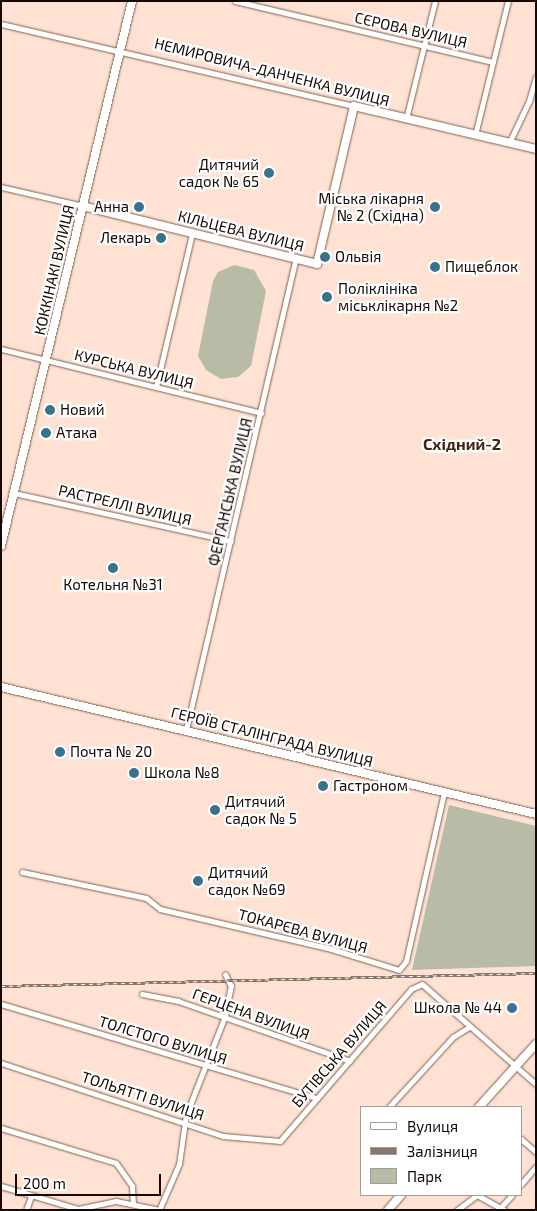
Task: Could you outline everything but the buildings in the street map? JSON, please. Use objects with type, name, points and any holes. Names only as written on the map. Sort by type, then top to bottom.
[{"type":"street","name":"КОККІНАКІ ВУЛИЦЯ","points":[[1,546],[132,1]]},
{"type":"street","name":"СЄРОВА ВУЛИЦЯ","points":[[235,1],[493,62]]},
{"type":"street","points":[[406,119],[435,1]]},
{"type":"street","points":[[475,135],[508,1]]},
{"type":"street","name":"НЕМИРОВИЧА-ДАНЧЕНКА ВУЛИЦЯ","points":[[1,24],[120,50],[536,149]]},
{"type":"street","points":[[509,142],[529,101],[536,77]]},
{"type":"street","points":[[529,101],[536,103]]},
{"type":"street","name":"КІЛЬЦЕВА ВУЛИЦЯ","points":[[1,188],[83,206],[317,264],[354,106]]},
{"type":"street","points":[[156,387],[192,233]]},
{"type":"street","name":"ФЕРГАНСЬКА ВУЛИЦЯ","points":[[186,730],[296,258]]},
{"type":"street","name":"КУРСЬКА ВУЛИЦЯ","points":[[1,349],[261,413]]},
{"type":"street","name":"РАСТРЕЛЛІ ВУЛИЦЯ","points":[[14,493],[231,542]]},
{"type":"street","name":"ГЕРОЇВ СТАЛІНГРАДА ВУЛИЦЯ","points":[[1,687],[536,814]]},
{"type":"street","name":"ТОКАРЄВА ВУЛИЦЯ","points":[[22,872],[146,898],[160,908],[328,948],[399,970],[406,961],[444,793]]},
{"type":"street","points":[[1,1186],[78,1209],[116,1201],[160,1210],[179,1164],[185,1124],[225,1016],[231,986],[224,974]]},
{"type":"street","name":"БУТІВСЬКА ВУЛИЦЯ","points":[[280,1142],[411,989],[419,984],[426,986],[469,1027]]},
{"type":"street","name":"ГЕРЦЕНА ВУЛИЦЯ","points":[[142,994],[225,1016],[350,1061]]},
{"type":"street","name":"ТОЛСТОГО ВУЛИЦЯ","points":[[1,1004],[207,1067],[317,1098]]},
{"type":"street","points":[[390,1106],[453,1037],[469,1027],[536,1084]]},
{"type":"street","points":[[480,1106],[536,1044]]},
{"type":"street","name":"ТОЛЬЯТТІ ВУЛИЦЯ","points":[[1,1063],[223,1136],[280,1142]]},
{"type":"street","points":[[1,1128],[116,1163],[132,1186],[133,1204]]},
{"type":"street","points":[[522,1140],[536,1152]]},
{"type":"street","points":[[522,1183],[536,1167]]},
{"type":"street","points":[[26,1210],[31,1196]]},
{"type":"street","points":[[388,1210],[401,1196]]},
{"type":"street","points":[[457,1210],[476,1196]]},
{"type":"street","points":[[479,1196],[501,1209],[511,1196]]},
{"type":"green space","points":[[234,265],[254,270],[266,291],[251,366],[238,377],[221,379],[206,370],[198,356],[213,281],[218,272]]},
{"type":"green space","points":[[449,805],[536,826],[536,966],[412,970]]},
{"type":"railway","points":[[1,986],[536,973]]},
{"type":"place","name":"Дитячий садок № 65","points":[[269,173]]},
{"type":"place","name":"Анна","points":[[139,207]]},
{"type":"place","name":"Міська лікарня № 2 (Східна)","points":[[435,207]]},
{"type":"place","name":"Лекарь","points":[[161,238]]},
{"type":"place","name":"Ольвія","points":[[325,257]]},
{"type":"place","name":"Пищеблок","points":[[435,267]]},
{"type":"place","name":"Поліклініка міськлікарня №2","points":[[327,297]]},
{"type":"place","name":"Новий","points":[[50,410]]},
{"type":"place","name":"Атака","points":[[46,433]]},
{"type":"place","name":"Котельня №31","points":[[113,568]]},
{"type":"place","name":"Почта № 20","points":[[60,752]]},
{"type":"place","name":"Школа №8","points":[[134,773]]},
{"type":"place","name":"Гастроном","points":[[323,786]]},
{"type":"place","name":"Дитячий садок № 5","points":[[215,810]]},
{"type":"place","name":"Дитячий садок №69","points":[[198,881]]},
{"type":"place","name":"Школа № 44","points":[[512,1008]]},
{"type":"district","name":"Східний-2","points":[[462,444]]}]
